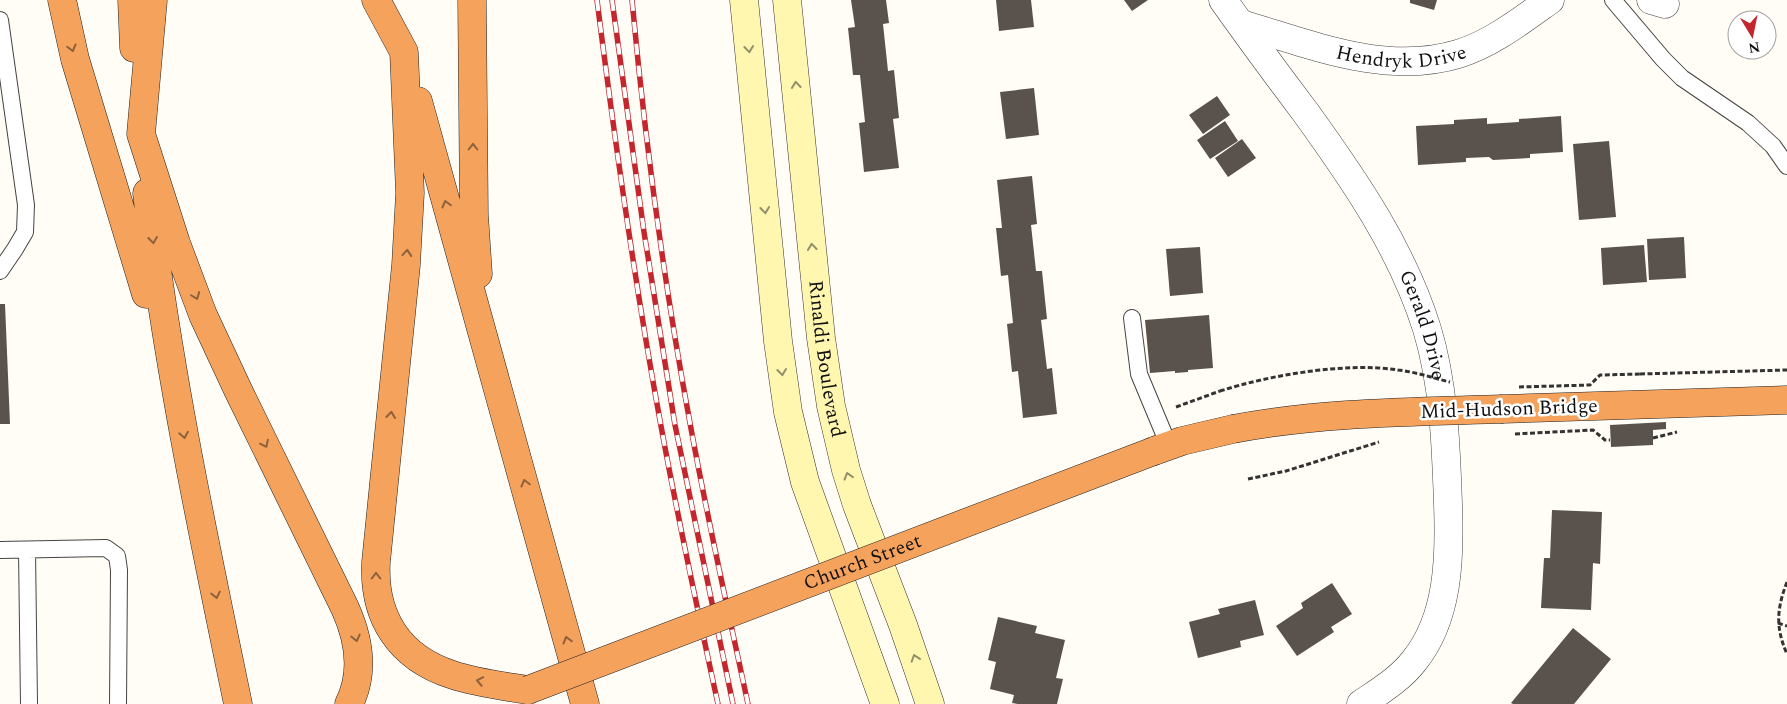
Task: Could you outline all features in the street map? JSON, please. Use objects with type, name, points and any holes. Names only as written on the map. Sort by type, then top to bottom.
[{"type":"highway","points":[[62,0],[75,59],[177,396]]},
{"type":"highway","points":[[132,0],[141,134],[154,254],[177,396],[238,704]]},
{"type":"highway","points":[[153,0],[141,134],[176,244],[203,315],[350,618],[359,658],[356,687],[349,704]]},
{"type":"highway","points":[[376,0],[404,52],[410,174],[410,210],[405,273],[376,562],[379,601],[387,624],[396,637],[404,647],[423,662],[454,676],[521,697]]},
{"type":"highway","points":[[390,0],[585,704]]},
{"type":"highway","points":[[472,0],[476,248],[488,352]]},
{"type":"highway","name":"Mid-Hudson Bridge","points":[[1233,429],[1294,419],[1352,414],[1787,400]]},
{"type":"highway","name":"Church Street","points":[[492,704],[521,697],[1162,448],[1233,429]]},
{"type":"street","points":[[744,0],[778,341],[788,412],[812,500],[885,704]]},
{"type":"street","name":"Rinaldi Boulevard","points":[[787,0],[821,338],[830,406],[857,505],[903,625],[930,704]]},
{"type":"street","name":"Gerald Drive","points":[[1223,0],[1341,162],[1389,238],[1412,285],[1428,330],[1438,377],[1444,426],[1448,510],[1446,579],[1440,608],[1431,635],[1414,661],[1390,685],[1361,704]]},
{"type":"street","name":"Hendryk Drive","points":[[1241,24],[1356,57],[1392,62],[1427,61],[1459,54],[1490,40],[1550,0]]},
{"type":"lane","points":[[1613,0],[1662,59],[1682,78],[1748,123],[1773,146],[1787,166]]},
{"type":"lane","points":[[0,20],[26,205],[25,232],[0,271]]},
{"type":"lane","points":[[1132,318],[1137,365],[1156,414],[1162,448]]},
{"type":"lane","points":[[0,550],[106,548],[116,556],[119,570],[118,704]]},
{"type":"lane","points":[[27,550],[28,704]]},
{"type":"path","points":[[1156,414],[1220,391],[1258,380],[1301,373],[1368,368],[1399,370],[1458,384]]},
{"type":"path","points":[[1516,387],[1590,385],[1600,375],[1787,370]]},
{"type":"path","points":[[1506,434],[1593,430],[1605,440],[1610,440]]},
{"type":"path","points":[[1248,479],[1286,471],[1355,448],[1387,441]]},
{"type":"path","points":[[1787,582],[1779,603],[1778,623],[1787,654]]},
{"type":"path","points":[[1778,623],[1787,626]]},
{"type":"building","points":[[851,0],[886,0],[889,23],[883,24],[888,71],[894,70],[899,118],[893,119],[899,168],[864,172],[859,123],[865,122],[860,75],[853,75],[848,28],[855,27]]},
{"type":"building","points":[[996,0],[1031,0],[1034,27],[999,31]]},
{"type":"building","points":[[1124,0],[1148,0],[1132,11]]},
{"type":"building","points":[[1410,0],[1437,0],[1434,10],[1410,3]]},
{"type":"building","points":[[1034,88],[1039,135],[1006,139],[1000,92]]},
{"type":"building","points":[[1217,96],[1230,115],[1203,134],[1189,115]]},
{"type":"building","points":[[1561,116],[1563,152],[1530,154],[1530,158],[1493,160],[1489,157],[1466,158],[1466,162],[1418,165],[1416,126],[1454,124],[1454,120],[1487,118],[1487,124],[1519,122],[1519,119]]},
{"type":"building","points":[[1225,121],[1238,141],[1210,159],[1197,140]]},
{"type":"building","points":[[1242,139],[1256,158],[1228,177],[1215,158]]},
{"type":"building","points":[[1609,141],[1616,217],[1579,220],[1573,144]]},
{"type":"building","points":[[1032,176],[1037,224],[1031,225],[1036,271],[1042,271],[1047,319],[1041,320],[1047,369],[1052,368],[1057,414],[1023,418],[1018,371],[1012,372],[1007,324],[1013,323],[1008,275],[1001,276],[996,228],[1002,228],[997,180]]},
{"type":"building","points":[[1684,237],[1686,278],[1649,280],[1647,239]]},
{"type":"building","points":[[1644,245],[1647,282],[1603,285],[1601,248]]},
{"type":"building","points":[[1200,247],[1203,293],[1170,296],[1166,249]]},
{"type":"building","points":[[0,304],[5,304],[10,424],[0,424]]},
{"type":"building","points":[[1209,315],[1213,368],[1188,370],[1188,372],[1150,373],[1145,320]]},
{"type":"building","points":[[1666,422],[1666,429],[1653,430],[1653,445],[1611,447],[1610,425]]},
{"type":"building","points":[[1552,510],[1602,512],[1600,564],[1593,563],[1591,610],[1541,608],[1544,558],[1550,558]]},
{"type":"building","points":[[1332,583],[1352,614],[1331,627],[1334,632],[1297,656],[1276,626],[1303,608],[1301,603]]},
{"type":"building","points":[[1255,600],[1264,635],[1240,641],[1241,647],[1198,658],[1189,622],[1220,614],[1218,609]]},
{"type":"building","points":[[998,617],[1037,626],[1035,633],[1065,640],[1056,678],[1063,679],[1057,704],[1012,703],[1014,695],[990,689],[996,662],[988,660]]},
{"type":"building","points":[[1573,628],[1611,659],[1574,704],[1511,703]]},
{"type":"railway","points":[[597,0],[626,214],[652,373],[681,531],[718,704]]},
{"type":"railway","points":[[612,0],[644,232],[675,425],[733,704]]},
{"type":"railway","points":[[632,0],[649,159],[672,318],[703,493],[748,704]]}]
